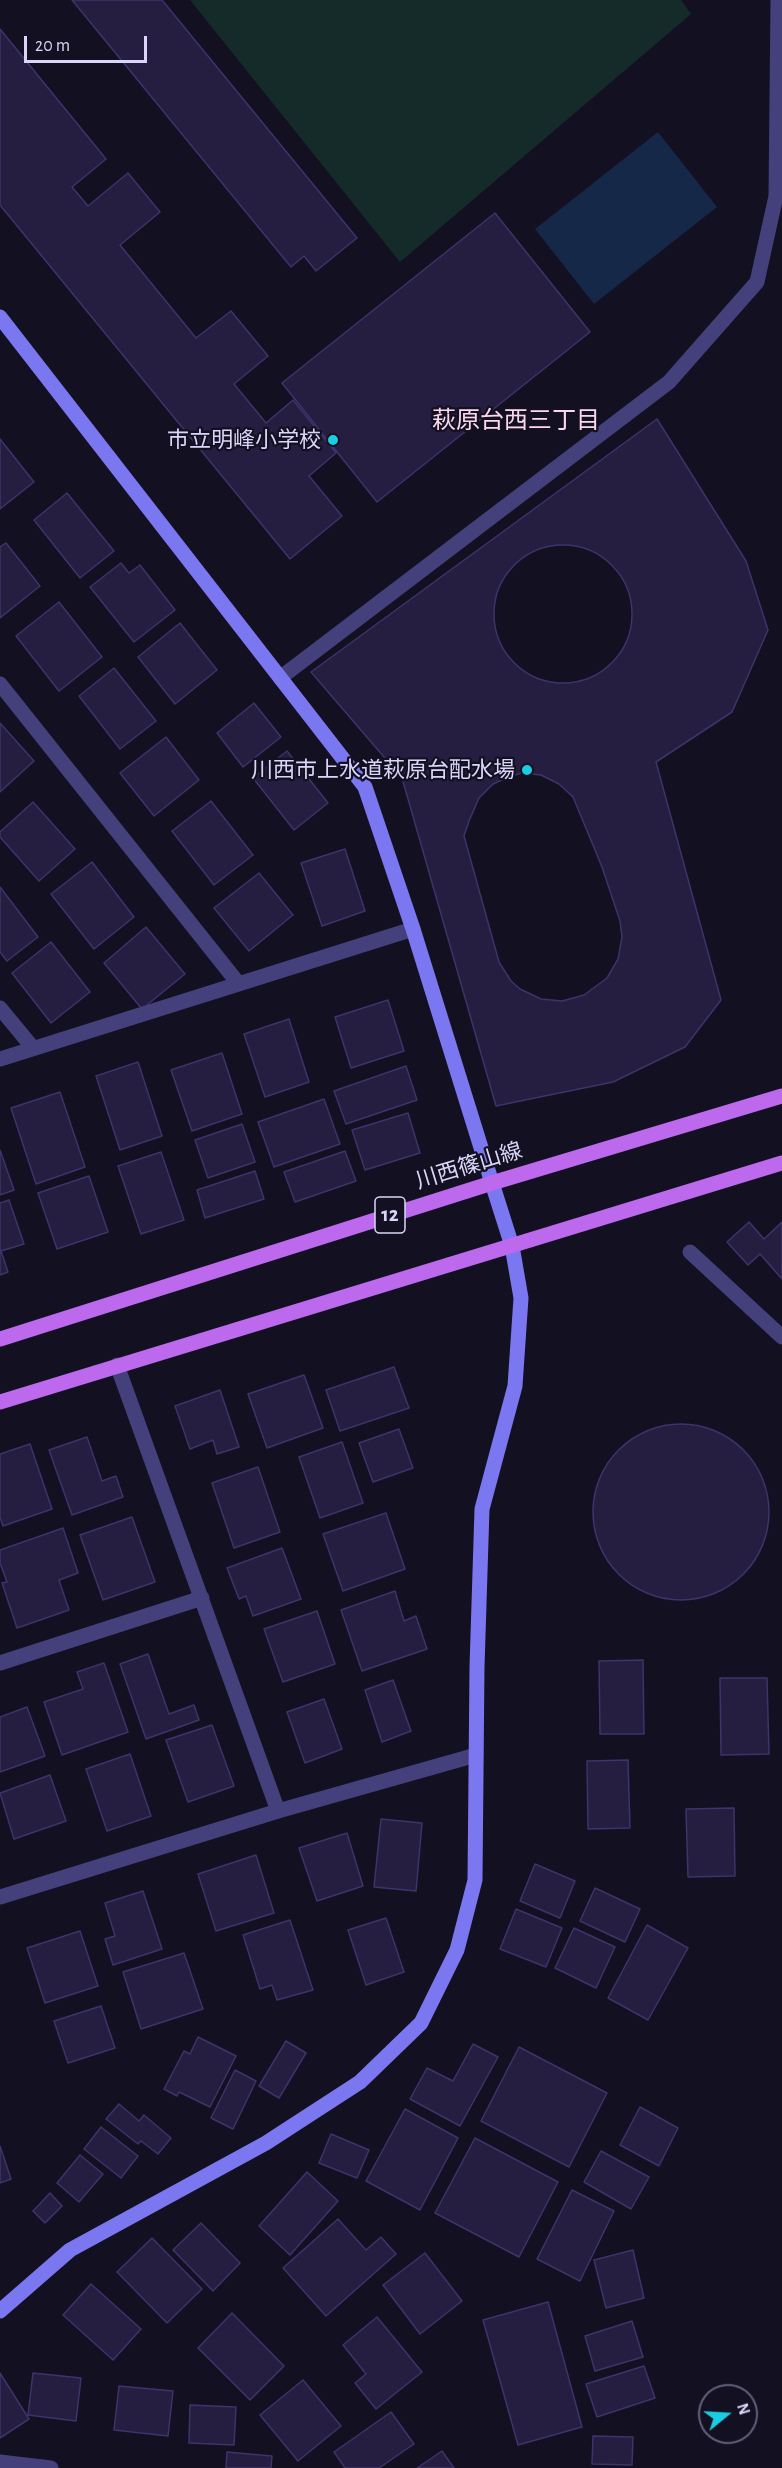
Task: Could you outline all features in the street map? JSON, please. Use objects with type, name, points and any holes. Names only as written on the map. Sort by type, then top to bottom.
[{"type":"main road","name":"川西篠山線","points":[[0,1339],[492,1183],[782,1096]]},
{"type":"main road","points":[[0,1402],[782,1163]]},
{"type":"street","points":[[280,678],[669,382],[757,282],[776,196],[778,0]]},
{"type":"street","points":[[0,317],[364,787],[413,929],[512,1246],[521,1298],[515,1386],[482,1509],[477,1666],[475,1880],[457,1950],[421,2023],[360,2082],[266,2143],[69,2250],[0,2311]]},
{"type":"street","points":[[0,684],[238,983]]},
{"type":"street","points":[[0,1059],[413,929]]},
{"type":"street","points":[[0,1008],[33,1048]]},
{"type":"street","points":[[690,1251],[782,1337]]},
{"type":"street","points":[[117,1365],[278,1810]]},
{"type":"street","points":[[0,1663],[202,1599]]},
{"type":"street","points":[[0,1897],[278,1810],[476,1755]]},
{"type":"street","points":[[0,2462],[51,2468]]},
{"type":"green space","points":[[190,0],[681,0],[691,14],[400,262]]},
{"type":"water","points":[[658,132],[717,207],[594,304],[535,229]]},
{"type":"building","points":[[72,0],[162,0],[357,238],[316,271],[304,256],[291,267]]},
{"type":"building","points":[[0,29],[106,159],[72,187],[88,206],[128,173],[160,212],[120,245],[196,338],[231,311],[268,356],[234,384],[266,423],[293,400],[336,453],[309,476],[342,516],[290,559],[0,205]]},
{"type":"building","points":[[495,213],[590,332],[377,502],[282,383]]},
{"type":"building","name":"川西市上水道萩原台配水場","points":[[657,419],[746,561],[768,630],[732,712],[656,762],[721,1000],[685,1047],[613,1082],[496,1106],[402,778],[311,672]]},
{"type":"building","points":[[0,439],[34,482],[0,509]]},
{"type":"building","points":[[67,493],[114,551],[80,578],[34,520]]},
{"type":"building","points":[[6,543],[40,586],[0,618],[0,547]]},
{"type":"building","points":[[563,545],[589,550],[612,565],[627,588],[632,614],[627,640],[612,663],[589,678],[563,683],[537,678],[514,663],[499,640],[494,614],[499,588],[514,565],[537,550]]},
{"type":"building","points":[[121,563],[129,573],[140,565],[175,610],[134,642],[90,587]]},
{"type":"building","points":[[59,602],[102,657],[59,691],[16,636]]},
{"type":"building","points":[[180,623],[217,670],[175,704],[138,657]]},
{"type":"building","points":[[114,668],[156,721],[120,749],[79,696]]},
{"type":"building","points":[[254,703],[281,737],[243,767],[217,733]]},
{"type":"building","points":[[0,723],[34,761],[0,792]]},
{"type":"building","points":[[166,737],[199,780],[154,816],[120,773]]},
{"type":"building","points":[[287,751],[328,803],[294,830],[253,778]]},
{"type":"building","points":[[522,773],[541,775],[559,784],[573,797],[602,867],[620,921],[622,937],[618,959],[607,978],[584,995],[562,1001],[541,999],[520,989],[511,981],[499,962],[464,836],[479,798],[493,784]]},
{"type":"building","points":[[211,801],[253,855],[214,885],[172,831]]},
{"type":"building","points":[[33,802],[75,849],[39,881],[0,837],[0,832]]},
{"type":"building","points":[[345,849],[365,911],[322,926],[301,863]]},
{"type":"building","points":[[92,862],[134,917],[94,949],[51,894]]},
{"type":"building","points":[[259,873],[293,915],[249,951],[214,908]]},
{"type":"building","points":[[0,887],[38,937],[7,961],[0,952]]},
{"type":"building","points":[[146,927],[185,974],[142,1009],[104,963]]},
{"type":"building","points":[[51,942],[90,992],[51,1023],[12,973]]},
{"type":"building","points":[[388,1000],[404,1051],[351,1068],[335,1017]]},
{"type":"building","points":[[289,1019],[309,1082],[265,1097],[244,1034]]},
{"type":"building","points":[[222,1053],[242,1114],[192,1131],[171,1070]]},
{"type":"building","points":[[138,1062],[162,1136],[120,1150],[96,1076]]},
{"type":"building","points":[[406,1066],[417,1100],[346,1124],[334,1091]]},
{"type":"building","points":[[60,1092],[85,1167],[36,1184],[11,1108]]},
{"type":"building","points":[[324,1099],[340,1144],[274,1167],[258,1122]]},
{"type":"building","points":[[408,1113],[420,1153],[365,1170],[352,1130]]},
{"type":"building","points":[[242,1124],[255,1162],[208,1178],[195,1140]]},
{"type":"building","points":[[0,1150],[14,1190],[0,1195]]},
{"type":"building","points":[[345,1151],[356,1181],[295,1202],[284,1172]]},
{"type":"building","points":[[161,1152],[184,1220],[141,1234],[118,1166]]},
{"type":"building","points":[[255,1171],[264,1199],[205,1218],[197,1190]]},
{"type":"building","points":[[89,1176],[108,1232],[57,1249],[38,1193]]},
{"type":"building","points":[[9,1200],[24,1244],[1,1251],[8,1272],[0,1275],[0,1203]]},
{"type":"building","points":[[749,1222],[764,1239],[782,1222],[782,1279],[760,1254],[748,1265],[727,1242]]},
{"type":"building","points":[[394,1367],[409,1408],[340,1431],[326,1390]]},
{"type":"building","points":[[304,1375],[323,1428],[267,1448],[248,1394]]},
{"type":"building","points":[[220,1390],[239,1447],[217,1454],[213,1440],[190,1449],[175,1406]]},
{"type":"building","points":[[681,1424],[715,1431],[730,1439],[743,1450],[754,1463],[762,1478],[769,1512],[762,1546],[754,1561],[743,1574],[730,1585],[715,1593],[681,1600],[647,1593],[632,1585],[619,1574],[608,1561],[600,1546],[593,1512],[600,1478],[608,1463],[619,1450],[632,1439],[647,1431]]},
{"type":"building","points":[[399,1429],[413,1468],[373,1482],[359,1443]]},
{"type":"building","points":[[87,1437],[102,1481],[116,1476],[123,1497],[72,1515],[49,1450]]},
{"type":"building","points":[[342,1442],[363,1503],[320,1518],[299,1457]]},
{"type":"building","points":[[30,1444],[52,1509],[3,1526],[0,1517],[0,1454]]},
{"type":"building","points":[[258,1467],[280,1532],[234,1548],[212,1483]]},
{"type":"building","points":[[386,1513],[405,1569],[343,1591],[323,1534]]},
{"type":"building","points":[[132,1517],[155,1582],[103,1600],[80,1535]]},
{"type":"building","points":[[63,1528],[78,1573],[59,1580],[69,1610],[17,1628],[2,1583],[7,1582],[0,1563],[0,1550]]},
{"type":"building","points":[[282,1548],[301,1599],[253,1616],[246,1596],[239,1599],[227,1568]]},
{"type":"building","points":[[395,1591],[404,1621],[416,1616],[427,1649],[362,1671],[341,1610]]},
{"type":"building","points":[[317,1611],[335,1664],[283,1682],[264,1629]]},
{"type":"building","points":[[148,1654],[169,1714],[194,1705],[199,1720],[146,1739],[120,1664]]},
{"type":"building","points":[[643,1660],[644,1734],[600,1734],[599,1661]]},
{"type":"building","points":[[104,1663],[128,1732],[62,1755],[44,1702],[83,1689],[77,1672]]},
{"type":"building","points":[[720,1678],[767,1678],[769,1754],[721,1755]]},
{"type":"building","points":[[393,1680],[411,1731],[382,1742],[365,1690]]},
{"type":"building","points":[[324,1699],[342,1749],[305,1763],[287,1712]]},
{"type":"building","points":[[27,1707],[45,1756],[0,1772],[0,1717]]},
{"type":"building","points":[[212,1725],[234,1786],[188,1802],[166,1740]]},
{"type":"building","points":[[130,1754],[151,1816],[107,1831],[86,1769]]},
{"type":"building","points":[[628,1760],[630,1828],[588,1829],[587,1761]]},
{"type":"building","points":[[50,1775],[66,1821],[14,1839],[0,1793]]},
{"type":"building","points":[[734,1808],[735,1876],[688,1877],[686,1809]]},
{"type":"building","points":[[381,1819],[422,1823],[416,1891],[374,1887]]},
{"type":"building","points":[[347,1833],[363,1886],[317,1901],[299,1848]]},
{"type":"building","points":[[256,1855],[274,1913],[216,1931],[198,1874]]},
{"type":"building","points":[[535,1864],[575,1881],[560,1918],[520,1901]]},
{"type":"building","points":[[595,1888],[640,1909],[625,1942],[580,1921]]},
{"type":"building","points":[[143,1891],[162,1949],[113,1965],[105,1939],[115,1936],[105,1903]]},
{"type":"building","points":[[516,1909],[562,1928],[546,1967],[500,1949]]},
{"type":"building","points":[[386,1918],[404,1972],[366,1985],[348,1930]]},
{"type":"building","points":[[290,1920],[313,1990],[277,2000],[272,1985],[260,1989],[243,1935]]},
{"type":"building","points":[[647,1925],[688,1948],[648,2020],[608,1998]]},
{"type":"building","points":[[574,1928],[615,1947],[596,1988],[555,1968]]},
{"type":"building","points":[[80,1931],[98,1986],[45,2003],[27,1948]]},
{"type":"building","points":[[184,1953],[203,2009],[141,2029],[123,1972]]},
{"type":"building","points":[[101,2006],[115,2048],[68,2063],[54,2021]]},
{"type":"building","points":[[198,2037],[236,2056],[210,2107],[179,2092],[177,2096],[164,2089],[184,2051],[190,2054]]},
{"type":"building","points":[[286,2041],[306,2053],[279,2098],[259,2086]]},
{"type":"building","points":[[473,2044],[498,2057],[460,2126],[410,2099],[427,2068],[453,2081]]},
{"type":"building","points":[[519,2047],[607,2093],[569,2167],[481,2121]]},
{"type":"building","points":[[235,2070],[256,2081],[233,2129],[211,2118]]},
{"type":"building","points":[[119,2104],[139,2121],[144,2115],[171,2138],[158,2154],[141,2141],[138,2144],[106,2119]]},
{"type":"building","points":[[640,2107],[678,2128],[659,2166],[620,2145]]},
{"type":"building","points":[[405,2109],[458,2138],[420,2210],[366,2181]]},
{"type":"building","points":[[101,2127],[138,2156],[121,2178],[84,2149]]},
{"type":"building","points":[[331,2134],[369,2150],[357,2178],[319,2163]]},
{"type":"building","points":[[475,2138],[558,2182],[519,2257],[435,2213]]},
{"type":"building","points":[[0,2146],[11,2179],[0,2183]]},
{"type":"building","points":[[601,2151],[649,2177],[631,2209],[584,2182]]},
{"type":"building","points":[[80,2155],[103,2174],[79,2202],[57,2183]]},
{"type":"building","points":[[307,2172],[338,2201],[290,2255],[259,2226]]},
{"type":"building","points":[[572,2190],[614,2211],[580,2281],[537,2259]]},
{"type":"building","points":[[50,2193],[62,2206],[45,2223],[33,2211]]},
{"type":"building","points":[[338,2219],[366,2250],[381,2237],[396,2254],[326,2316],[283,2268]]},
{"type":"building","points":[[201,2223],[240,2263],[213,2291],[173,2250]]},
{"type":"building","points":[[152,2238],[202,2289],[167,2323],[117,2272]]},
{"type":"building","points":[[633,2250],[644,2298],[606,2308],[594,2260]]},
{"type":"building","points":[[425,2253],[462,2301],[420,2334],[383,2285]]},
{"type":"building","points":[[91,2284],[141,2329],[113,2360],[63,2315]]},
{"type":"building","points":[[548,2302],[582,2427],[518,2445],[483,2320]]},
{"type":"building","points":[[232,2313],[284,2366],[250,2400],[198,2348]]},
{"type":"building","points":[[377,2317],[422,2372],[376,2409],[355,2383],[366,2374],[343,2345]]},
{"type":"building","points":[[632,2321],[643,2357],[595,2371],[585,2336]]},
{"type":"building","points":[[644,2366],[655,2398],[597,2417],[586,2384]]},
{"type":"building","points":[[0,2373],[29,2419],[0,2438]]},
{"type":"building","points":[[33,2373],[81,2378],[76,2421],[28,2415]]},
{"type":"building","points":[[303,2380],[341,2426],[298,2461],[260,2415]]},
{"type":"building","points":[[119,2386],[173,2391],[168,2436],[114,2430]]},
{"type":"building","points":[[190,2405],[236,2407],[234,2445],[189,2443]]},
{"type":"building","points":[[391,2412],[414,2444],[379,2468],[345,2468],[334,2452]]},
{"type":"building","points":[[593,2436],[633,2437],[632,2465],[592,2464]]},
{"type":"building","points":[[442,2451],[454,2468],[417,2468]]},
{"type":"building","points":[[227,2452],[272,2456],[271,2468],[226,2468]]},
{"type":"place","name":"市立明峰小学校","points":[[333,440]]},
{"type":"place","name":"川西市上水道萩原台配水場","points":[[527,770]]},
{"type":"district","name":"萩原台西三丁目","points":[[516,421]]}]
